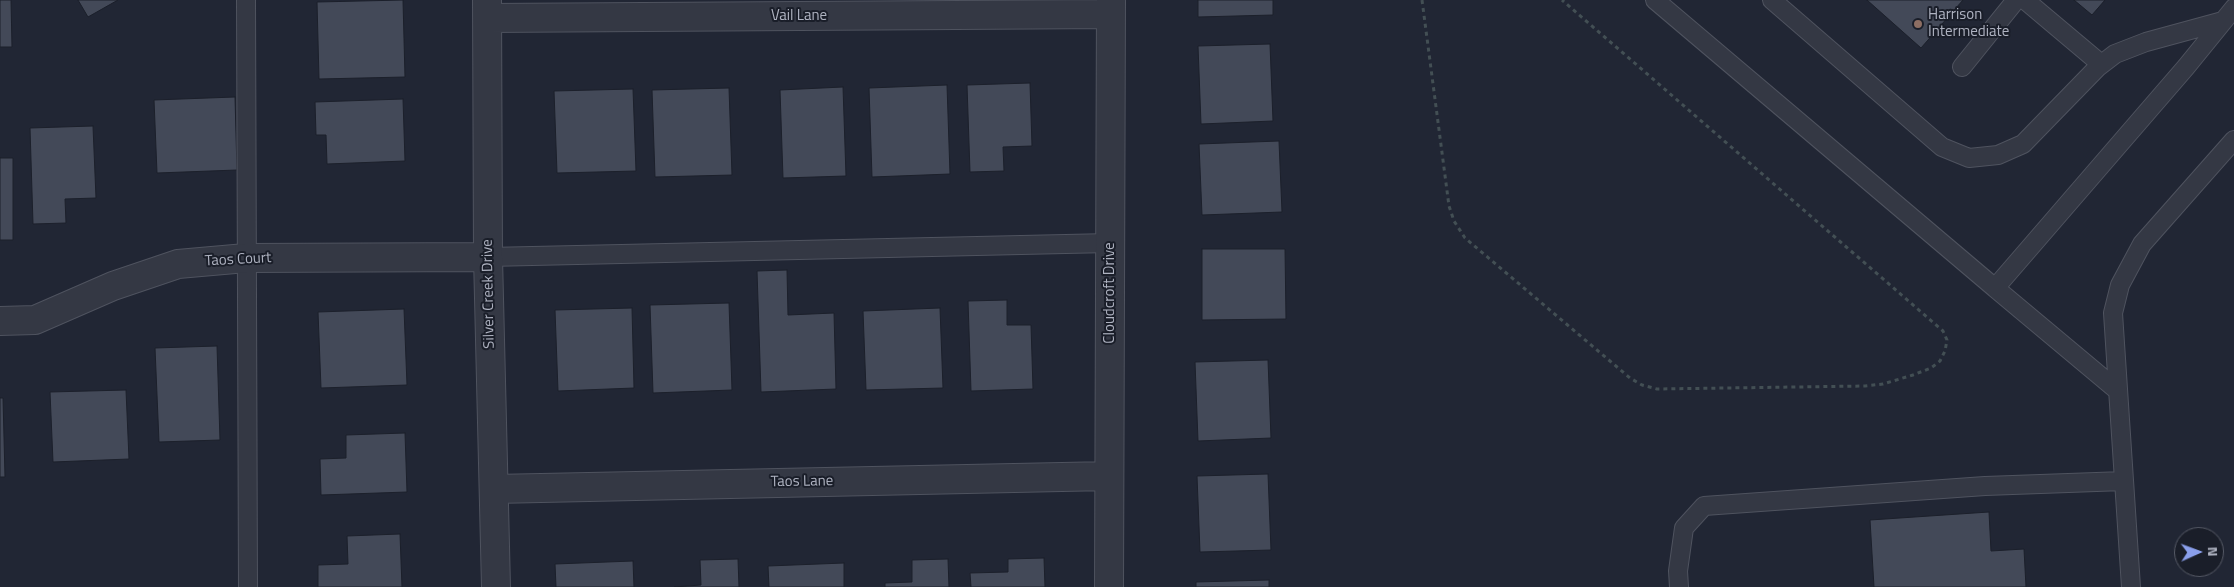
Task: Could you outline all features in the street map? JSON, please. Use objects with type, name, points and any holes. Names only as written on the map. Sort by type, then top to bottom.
[{"type":"street","name":"Vail Lane","points":[[488,9],[1111,7]]},
{"type":"street","name":"Cloudcroft Drive","points":[[1109,587],[1111,7]]},
{"type":"street","name":"Silver Creek Drive","points":[[488,9],[488,257],[496,587]]},
{"type":"street","name":"Taos Court","points":[[0,321],[35,320],[113,286],[178,264],[246,258],[488,257]]},
{"type":"street","name":"Taos Lane","points":[[494,489],[1109,476]]},
{"type":"lane","points":[[246,0],[248,587]]},
{"type":"lane","points":[[1655,0],[2117,390]]},
{"type":"lane","points":[[1772,0],[1942,147],[1969,158],[1998,155],[2023,144],[2101,64],[2115,54],[2229,14]]},
{"type":"lane","points":[[1962,67],[2016,0]]},
{"type":"lane","points":[[2025,0],[2101,64]]},
{"type":"lane","points":[[1995,288],[2186,67],[2229,14]]},
{"type":"lane","points":[[2131,587],[2113,313],[2120,285],[2142,244],[2234,140]]},
{"type":"lane","points":[[488,257],[1110,243]]},
{"type":"lane","points":[[1679,587],[1678,571],[1684,528],[1704,506],[1985,486],[2124,481]]},
{"type":"path","points":[[1422,0],[1450,206],[1454,221],[1465,238],[1630,378],[1642,385],[1657,390],[1864,386],[1883,384],[1913,375],[1931,368],[1940,360],[1945,351],[1946,340],[1944,331],[1562,0]]},
{"type":"building","points":[[0,0],[11,0],[12,47],[0,47]]},
{"type":"building","points":[[78,0],[118,0],[88,17]]},
{"type":"building","points":[[403,0],[405,77],[319,79],[317,2]]},
{"type":"building","points":[[1198,0],[1273,0],[1273,15],[1198,17]]},
{"type":"building","name":"Harrison Intermediate","points":[[1867,0],[1963,0],[1921,48]]},
{"type":"building","points":[[2074,0],[2105,0],[2092,15]]},
{"type":"building","points":[[1270,44],[1273,121],[1201,124],[1198,46]]},
{"type":"building","points":[[1030,83],[1032,146],[1003,147],[1004,171],[970,172],[967,85]]},
{"type":"building","points":[[947,85],[950,174],[872,177],[869,88]]},
{"type":"building","points":[[843,87],[846,176],[783,178],[780,90]]},
{"type":"building","points":[[729,88],[732,175],[655,177],[652,90]]},
{"type":"building","points":[[633,89],[636,171],[557,173],[554,91]]},
{"type":"building","points":[[235,97],[237,170],[157,173],[154,100]]},
{"type":"building","points":[[403,99],[405,161],[327,164],[326,135],[316,135],[315,102]]},
{"type":"building","points":[[93,126],[96,198],[65,199],[66,223],[33,224],[30,128]]},
{"type":"building","points":[[1279,141],[1282,212],[1202,215],[1199,144]]},
{"type":"building","points":[[0,158],[13,158],[13,240],[0,240]]},
{"type":"building","points":[[1202,249],[1285,249],[1286,319],[1202,320]]},
{"type":"building","points":[[787,270],[788,315],[834,313],[836,389],[761,392],[757,271]]},
{"type":"building","points":[[1007,300],[1007,325],[1031,325],[1033,389],[971,391],[968,301]]},
{"type":"building","points":[[729,303],[732,390],[653,393],[650,305]]},
{"type":"building","points":[[632,308],[634,388],[558,391],[555,310]]},
{"type":"building","points":[[940,308],[943,388],[866,390],[863,311]]},
{"type":"building","points":[[404,309],[407,385],[321,388],[318,312]]},
{"type":"building","points":[[217,346],[220,440],[159,442],[155,348]]},
{"type":"building","points":[[1268,360],[1271,438],[1198,441],[1195,362]]},
{"type":"building","points":[[126,390],[129,459],[53,462],[50,392]]},
{"type":"building","points":[[0,398],[3,398],[5,477],[0,477]]},
{"type":"building","points":[[405,433],[407,492],[321,495],[320,459],[346,458],[346,435]]},
{"type":"building","points":[[1268,474],[1271,550],[1200,552],[1197,476]]},
{"type":"building","points":[[1989,512],[1991,551],[2024,549],[2026,587],[1874,587],[1870,520]]},
{"type":"building","points":[[400,534],[402,587],[318,587],[318,565],[348,564],[347,536]]},
{"type":"building","points":[[1044,558],[1045,587],[971,587],[970,573],[1008,572],[1008,559]]},
{"type":"building","points":[[738,559],[739,587],[674,587],[701,585],[700,560]]},
{"type":"building","points":[[948,559],[949,587],[885,587],[885,583],[912,582],[912,560]]},
{"type":"building","points":[[633,561],[634,587],[556,587],[555,564]]},
{"type":"building","points":[[844,563],[844,587],[769,587],[768,566]]},
{"type":"building","points":[[1269,580],[1269,587],[1196,587],[1196,582]]},
{"type":"place","name":"Harrison Intermediate","points":[[1918,24]]}]
